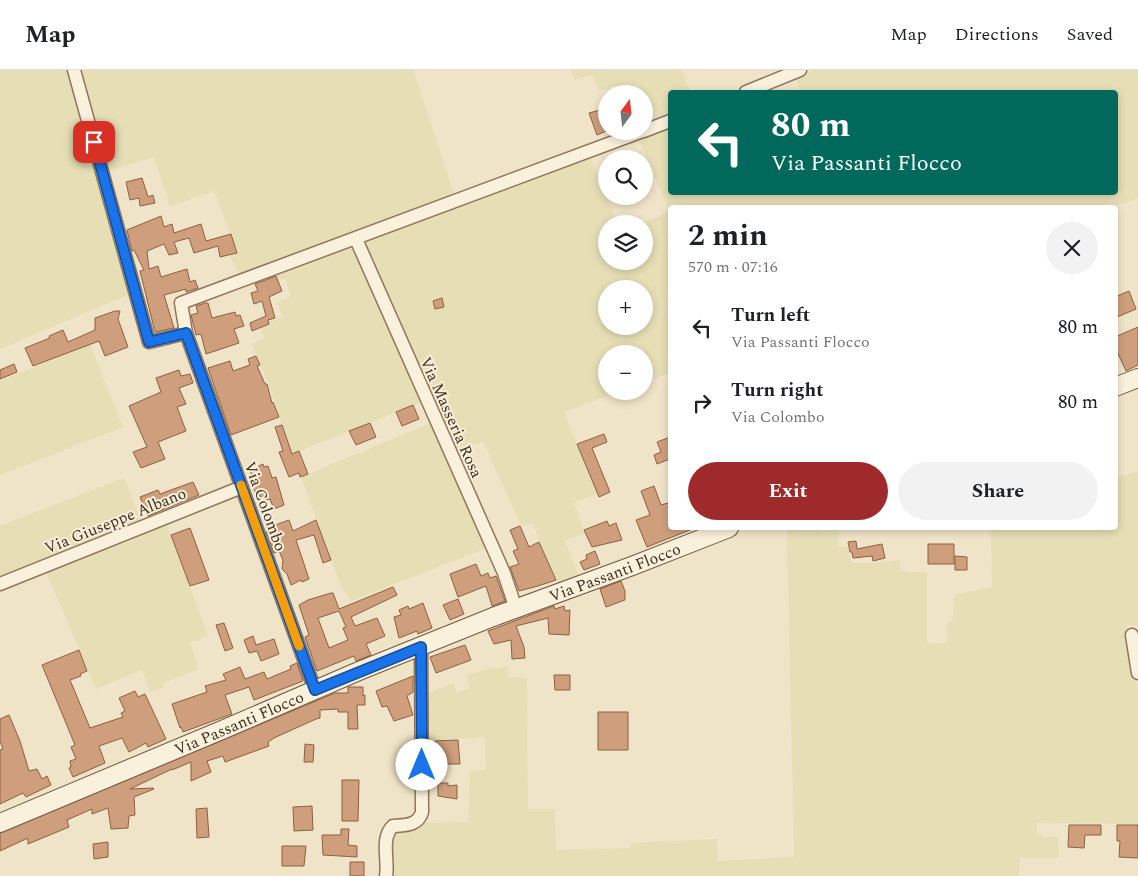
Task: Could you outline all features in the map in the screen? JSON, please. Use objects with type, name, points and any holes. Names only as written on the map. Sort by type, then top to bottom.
[{"type":"main road","points":[[1118,386],[1138,378]]},
{"type":"main road","name":"Via Passanti Flocco","points":[[0,823],[493,617],[724,530]]},
{"type":"street","points":[[74,70],[149,342],[186,333]]},
{"type":"street","points":[[751,90],[800,70]]},
{"type":"street","points":[[653,127],[668,122]]},
{"type":"street","points":[[356,239],[619,140]]},
{"type":"street","name":"Via Colombo","points":[[315,690],[186,333],[181,303],[356,239]]},
{"type":"street","name":"Via Masseria Rosa","points":[[356,239],[504,573],[516,609]]},
{"type":"street","name":"Via Giuseppe Albano","points":[[0,584],[242,487]]},
{"type":"street","points":[[1132,634],[1138,673]]},
{"type":"street","points":[[386,876],[386,838],[388,832],[393,826],[416,822],[422,812],[421,647]]},
{"type":"shaded area","points":[[0,70],[69,70],[90,141],[105,208],[129,294],[0,349]]},
{"type":"shaded area","points":[[82,70],[413,70],[455,197],[240,277],[230,255],[237,252],[214,191],[170,206],[154,157],[108,171]]},
{"type":"shaded area","points":[[571,70],[682,70],[689,90],[668,90],[668,120],[666,115],[653,119],[653,85],[598,85],[598,88],[593,75],[574,80]]},
{"type":"shaded area","points":[[813,70],[1138,70],[1138,198],[1118,206],[668,205],[668,208],[653,173],[653,150],[643,150],[639,140],[653,140],[653,135],[668,129],[668,195],[1118,195],[1118,90],[800,90],[795,77]]},
{"type":"shaded area","points":[[591,159],[598,176],[598,205],[610,205],[614,215],[598,215],[598,270],[653,270],[653,219],[666,213],[665,211],[668,210],[668,374],[653,380],[653,345],[598,345],[598,399],[564,412],[597,494],[574,503],[585,533],[565,541],[578,575],[559,585],[532,523],[522,527],[483,442],[453,452],[363,242],[480,196]]},
{"type":"shaded area","points":[[353,248],[424,401],[292,454],[252,344],[264,339],[260,328],[282,316],[277,303],[291,296],[285,279],[279,281],[276,273]]},
{"type":"shaded area","points":[[90,345],[123,427],[0,475],[0,381]]},
{"type":"shaded area","points":[[433,422],[489,547],[351,601],[340,584],[301,477]]},
{"type":"shaded area","points":[[1138,472],[1138,625],[1127,625],[1138,692],[1138,824],[1037,823],[1037,834],[1042,834],[1042,837],[1058,837],[1059,858],[1020,858],[1019,876],[394,876],[392,837],[394,832],[425,823],[468,822],[470,771],[486,770],[485,737],[425,741],[426,694],[453,683],[457,692],[469,689],[467,675],[491,668],[507,667],[509,677],[527,678],[528,809],[555,809],[556,850],[630,848],[631,843],[717,839],[718,861],[794,857],[787,530],[838,530],[839,547],[848,546],[852,563],[900,560],[900,571],[927,573],[927,644],[947,643],[948,622],[953,621],[954,595],[992,587],[991,530],[1118,530],[1118,476]]},
{"type":"shaded area","points":[[124,478],[142,523],[0,578],[0,526]]},
{"type":"shaded area","points":[[166,522],[208,636],[190,643],[199,669],[163,683],[164,687],[150,692],[142,670],[96,689],[45,569],[105,544],[108,549],[133,540],[131,535]]},
{"type":"building","points":[[598,111],[597,135],[589,113]]},
{"type":"building","points":[[142,178],[148,197],[153,195],[155,203],[140,206],[139,198],[130,200],[126,182]]},
{"type":"building","points":[[161,216],[164,227],[172,224],[174,233],[201,224],[206,241],[231,234],[237,253],[220,257],[218,246],[194,253],[189,238],[174,242],[178,253],[169,255],[164,244],[147,251],[149,269],[158,266],[161,277],[187,269],[190,282],[195,280],[198,288],[164,295],[174,328],[155,332],[140,271],[144,270],[134,250],[132,251],[127,230]]},
{"type":"building","points":[[276,276],[282,291],[269,297],[275,318],[268,320],[269,324],[252,331],[250,323],[266,316],[262,301],[254,304],[251,293],[258,291],[255,284]]},
{"type":"building","points":[[1129,291],[1136,309],[1118,317],[1118,296]]},
{"type":"building","points":[[442,298],[444,307],[435,309],[433,301]]},
{"type":"building","points":[[208,303],[212,318],[235,312],[236,316],[240,315],[244,326],[234,329],[239,343],[206,354],[201,334],[196,335],[191,315],[198,313],[196,306]]},
{"type":"building","points":[[120,311],[118,319],[128,347],[105,356],[99,341],[33,366],[25,348],[50,338],[49,336],[63,330],[68,342],[95,330],[95,318]]},
{"type":"building","points":[[1138,327],[1138,365],[1126,371],[1118,354],[1118,336]]},
{"type":"building","points":[[256,356],[260,365],[257,366],[265,384],[267,384],[272,403],[279,417],[231,435],[208,368],[230,361],[233,371],[250,365],[248,359]]},
{"type":"building","points":[[14,364],[17,372],[0,379],[0,370]]},
{"type":"building","points":[[179,370],[181,376],[190,374],[193,383],[179,388],[186,404],[177,407],[186,431],[158,442],[165,459],[141,468],[133,452],[147,447],[129,406],[161,392],[156,378]]},
{"type":"building","points":[[413,405],[419,419],[402,426],[396,412]]},
{"type":"building","points":[[370,423],[376,437],[356,445],[349,431]]},
{"type":"building","points":[[282,425],[292,454],[299,451],[308,474],[300,477],[299,473],[289,477],[279,452],[283,451],[275,427]]},
{"type":"building","points":[[604,434],[607,442],[592,448],[610,492],[599,497],[577,444]]},
{"type":"building","points":[[668,438],[668,460],[657,464],[654,455],[661,452],[657,442]]},
{"type":"building","points":[[263,464],[264,467],[268,466],[272,478],[276,477],[284,505],[274,509],[270,499],[262,501],[259,494],[256,495],[253,486],[255,485],[250,470]]},
{"type":"building","points":[[193,482],[199,495],[148,516],[140,497],[158,490],[160,494]]},
{"type":"building","points":[[654,486],[661,505],[668,503],[668,530],[690,530],[647,547],[636,520],[650,515],[641,491]]},
{"type":"building","points":[[289,520],[293,531],[316,520],[331,560],[323,563],[314,535],[296,540],[309,579],[302,582],[301,580],[291,585],[287,574],[282,569],[283,560],[279,551],[274,553],[266,532],[269,530],[268,528],[275,527],[275,525]]},
{"type":"building","points":[[607,521],[609,526],[616,523],[622,540],[592,547],[584,530]]},
{"type":"building","points":[[520,526],[529,547],[539,542],[556,580],[519,591],[510,567],[519,564],[513,551],[518,549],[510,530]]},
{"type":"building","points":[[190,528],[209,580],[190,586],[171,535]]},
{"type":"building","points":[[856,541],[857,549],[882,544],[885,558],[873,561],[872,556],[853,558],[848,542]]},
{"type":"building","points":[[928,544],[954,544],[954,564],[928,564]]},
{"type":"building","points":[[595,551],[600,564],[584,570],[580,562],[587,559],[586,555]]},
{"type":"building","points":[[955,556],[967,557],[967,570],[955,570]]},
{"type":"building","points":[[476,564],[481,576],[488,573],[490,578],[496,576],[505,601],[492,606],[486,586],[458,597],[450,574]]},
{"type":"building","points":[[621,581],[625,591],[625,600],[606,607],[600,589]]},
{"type":"building","points":[[393,587],[397,595],[351,617],[355,626],[377,618],[385,636],[366,644],[371,655],[356,661],[354,656],[317,671],[305,637],[309,635],[299,605],[308,600],[333,593],[339,609]],"holes":[[[339,611],[346,627],[343,628],[348,640],[329,648],[318,618]]]},
{"type":"building","points":[[458,599],[464,614],[450,620],[443,605]]},
{"type":"building","points":[[423,603],[432,628],[418,634],[417,631],[399,638],[394,617],[401,615],[399,610],[408,606],[409,609]]},
{"type":"building","points":[[554,606],[555,609],[564,606],[565,611],[570,610],[569,635],[549,634],[548,618],[516,626],[524,647],[525,658],[512,659],[511,640],[494,644],[488,631]]},
{"type":"building","points":[[224,623],[233,648],[225,651],[216,625]]},
{"type":"building","points":[[253,636],[256,645],[274,639],[279,654],[261,661],[257,651],[249,653],[244,640]]},
{"type":"building","points":[[465,645],[471,660],[436,673],[430,657]]},
{"type":"building","points":[[79,650],[87,671],[80,674],[81,676],[70,680],[90,728],[123,717],[121,713],[125,711],[119,698],[135,691],[138,697],[145,694],[166,739],[148,747],[146,743],[129,752],[122,738],[99,746],[105,763],[73,777],[69,768],[71,767],[70,761],[76,759],[71,747],[75,745],[42,665]]},
{"type":"building","points":[[297,663],[303,681],[254,700],[249,687],[225,695],[232,714],[183,732],[180,728],[172,704],[207,692],[205,686],[226,680],[223,674],[240,667],[245,679],[264,672],[267,679],[291,669],[290,666]]},
{"type":"building","points":[[554,675],[570,675],[570,690],[555,690]]},
{"type":"building","points":[[413,676],[413,692],[407,696],[413,715],[394,721],[387,706],[382,707],[376,691]]},
{"type":"building","points":[[348,687],[363,687],[363,696],[365,695],[365,705],[357,705],[358,729],[348,729],[348,712],[338,712],[338,709],[320,710],[320,718],[274,738],[268,742],[269,746],[225,762],[223,756],[207,761],[211,772],[191,781],[191,762],[130,789],[154,789],[134,797],[135,815],[129,816],[128,828],[111,829],[108,808],[92,814],[92,809],[67,820],[69,827],[28,844],[28,838],[0,851],[0,833],[335,693],[348,693]]},
{"type":"building","points":[[598,712],[628,712],[628,750],[598,750]]},
{"type":"building","points":[[9,715],[20,741],[29,771],[37,769],[42,779],[47,776],[51,785],[26,797],[23,793],[0,804],[0,750],[3,749],[0,741],[0,719]]},
{"type":"building","points":[[458,740],[460,764],[445,764],[445,761],[436,761],[435,741]]},
{"type":"building","points":[[305,744],[314,745],[313,762],[304,762]]},
{"type":"building","points":[[342,780],[359,780],[358,821],[342,821]]},
{"type":"building","points":[[438,783],[448,783],[448,786],[457,785],[457,799],[438,796]]},
{"type":"building","points":[[312,806],[313,830],[294,831],[293,807]]},
{"type":"building","points":[[207,808],[209,837],[197,838],[196,809]]},
{"type":"building","points":[[1069,825],[1101,825],[1101,835],[1085,835],[1084,848],[1068,847]]},
{"type":"building","points":[[1117,825],[1138,825],[1138,858],[1119,857],[1120,841],[1117,841]]},
{"type":"building","points":[[341,829],[349,829],[348,845],[357,846],[357,857],[323,855],[322,835],[341,835]]},
{"type":"building","points":[[108,842],[108,857],[94,859],[93,844]]},
{"type":"building","points":[[282,846],[306,846],[304,866],[282,866]]},
{"type":"building","points":[[350,862],[364,862],[364,876],[350,876]]},
{"type":"slow traffic","points":[[241,485],[299,646]]},
{"type":"route","points":[[94,142],[149,342],[186,333],[315,690],[421,647],[422,765]]}]
